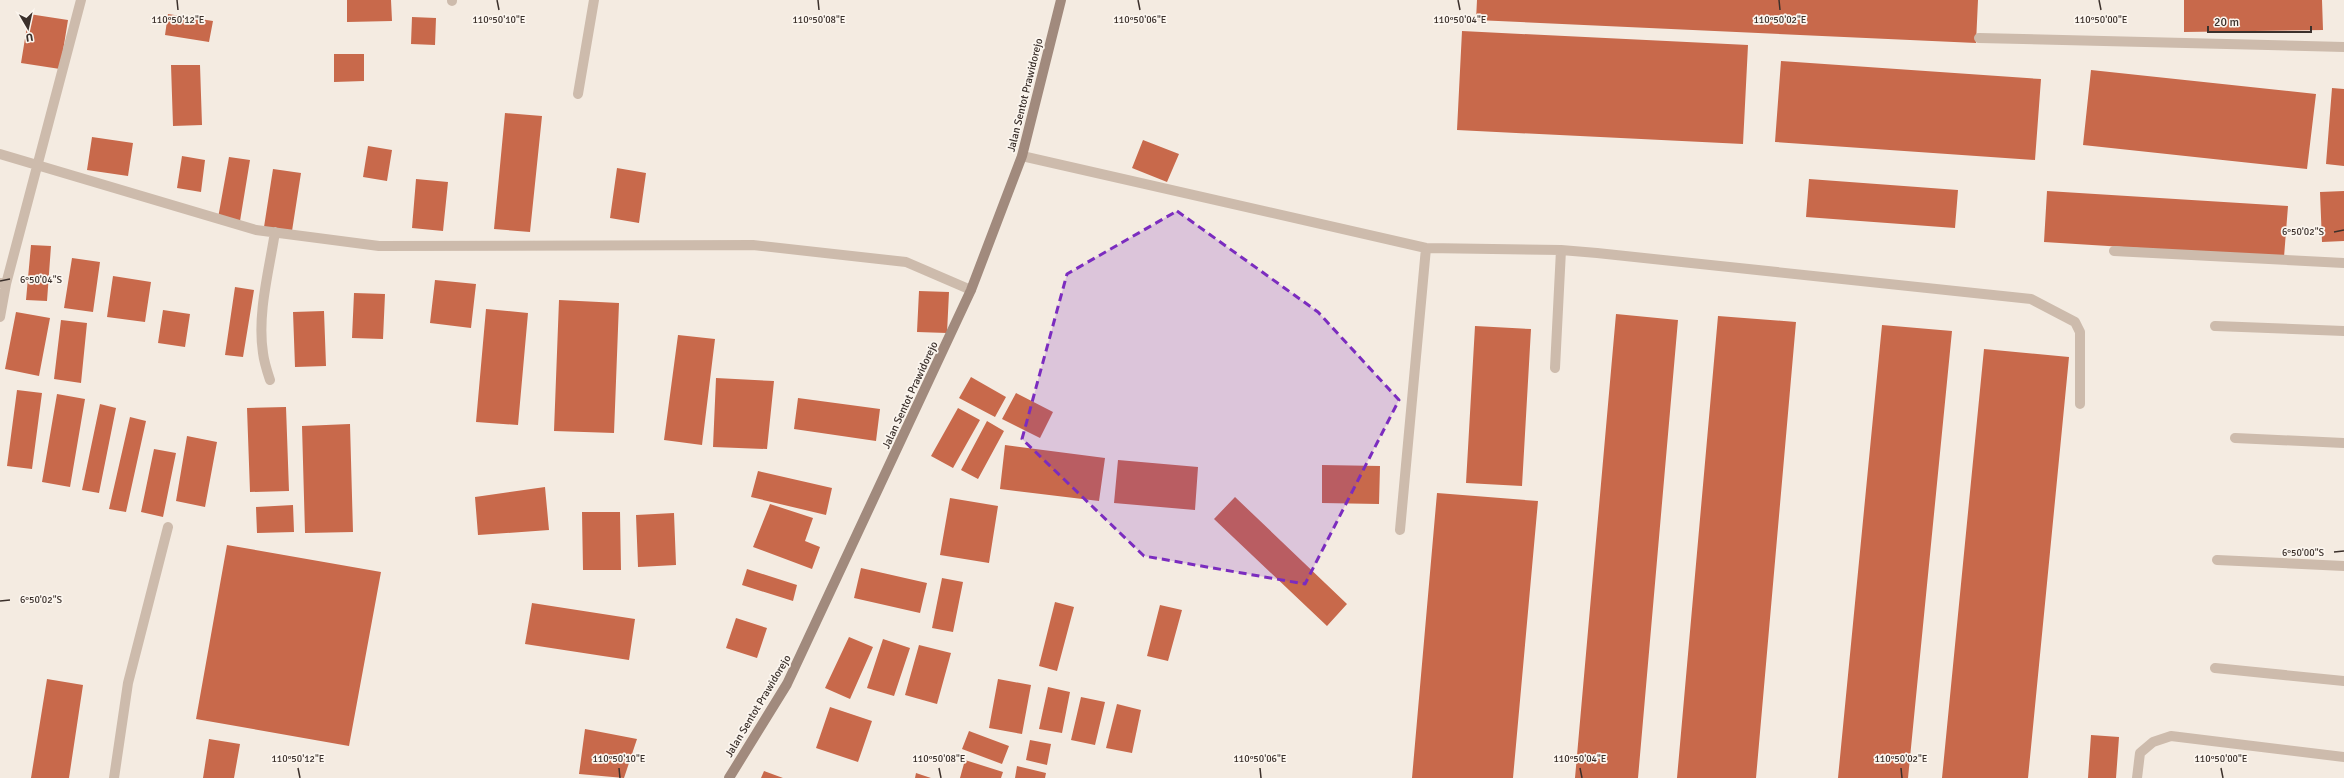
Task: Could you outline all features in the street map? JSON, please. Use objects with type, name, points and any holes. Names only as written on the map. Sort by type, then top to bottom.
[{"type":"main road","name":"Jalan Sentot Prawidorejo","points":[[729,778],[787,684],[971,290],[1022,156],[1061,0]]},
{"type":"street","points":[[0,317],[3,284],[81,0]]},
{"type":"street","points":[[578,94],[594,0]]},
{"type":"street","points":[[1979,38],[2344,47]]},
{"type":"street","points":[[0,154],[256,230],[379,246],[753,245],[906,262],[971,290]]},
{"type":"street","points":[[1022,156],[1426,248],[1561,250],[2031,299],[2075,322],[2080,332],[2080,404]]},
{"type":"street","points":[[270,380],[263,353],[262,334],[263,309],[275,232]]},
{"type":"street","points":[[1400,530],[1426,248]]},
{"type":"street","points":[[1555,368],[1561,250]]},
{"type":"street","points":[[2114,251],[2344,263]]},
{"type":"street","points":[[2215,326],[2344,331]]},
{"type":"street","points":[[2235,438],[2344,443]]},
{"type":"street","points":[[114,778],[128,683],[168,527]]},
{"type":"street","points":[[2217,560],[2344,566]]},
{"type":"street","points":[[2215,668],[2344,681]]},
{"type":"street","points":[[2137,778],[2140,753],[2153,742],[2171,736],[2344,757]]},
{"type":"highlighted area","points":[[1177,211],[1318,312],[1399,400],[1305,584],[1144,556],[1022,439],[1067,274]]},
{"type":"building","points":[[347,0],[391,0],[392,21],[347,22]]},
{"type":"building","points":[[1477,0],[1978,0],[1976,43],[1476,20]]},
{"type":"building","points":[[2184,0],[2322,0],[2323,30],[2184,32]]},
{"type":"building","points":[[29,14],[68,20],[60,69],[21,63]]},
{"type":"building","points":[[168,14],[213,21],[209,42],[165,35]]},
{"type":"building","points":[[412,17],[436,18],[435,45],[411,44]]},
{"type":"building","points":[[1462,31],[1748,45],[1743,144],[1457,130]]},
{"type":"building","points":[[334,54],[364,54],[364,81],[334,82]]},
{"type":"building","points":[[1781,61],[2041,79],[2035,160],[1775,142]]},
{"type":"building","points":[[171,65],[200,65],[202,125],[173,126]]},
{"type":"building","points":[[2091,70],[2316,94],[2307,169],[2083,145]]},
{"type":"building","points":[[2332,88],[2344,89],[2344,166],[2326,164]]},
{"type":"building","points":[[505,113],[542,116],[530,232],[494,229]]},
{"type":"building","points":[[92,137],[133,143],[128,176],[87,170]]},
{"type":"building","points":[[1143,140],[1179,154],[1167,182],[1132,168]]},
{"type":"building","points":[[368,146],[392,150],[387,181],[363,177]]},
{"type":"building","points":[[182,156],[205,160],[201,192],[177,188]]},
{"type":"building","points":[[229,157],[250,160],[240,221],[218,218]]},
{"type":"building","points":[[617,168],[646,173],[639,223],[610,218]]},
{"type":"building","points":[[273,169],[301,173],[292,231],[264,227]]},
{"type":"building","points":[[416,179],[448,182],[443,231],[412,228]]},
{"type":"building","points":[[1809,179],[1958,190],[1955,228],[1806,217]]},
{"type":"building","points":[[2047,191],[2288,206],[2284,257],[2044,242]]},
{"type":"building","points":[[2344,191],[2344,241],[2322,242],[2320,192]]},
{"type":"building","points":[[31,245],[51,246],[47,301],[26,300]]},
{"type":"building","points":[[72,258],[100,262],[93,312],[64,308]]},
{"type":"building","points":[[113,276],[151,282],[145,322],[107,317]]},
{"type":"building","points":[[435,280],[476,284],[471,328],[430,323]]},
{"type":"building","points":[[235,287],[254,290],[243,357],[225,355]]},
{"type":"building","points":[[919,291],[949,292],[947,333],[917,332]]},
{"type":"building","points":[[354,293],[385,294],[383,339],[352,338]]},
{"type":"building","points":[[559,300],[619,303],[614,433],[554,431]]},
{"type":"building","points":[[486,309],[528,313],[518,425],[476,422]]},
{"type":"building","points":[[163,310],[190,314],[185,347],[158,343]]},
{"type":"building","points":[[324,311],[326,366],[295,367],[293,312]]},
{"type":"building","points":[[16,312],[50,318],[39,376],[5,369]]},
{"type":"building","points":[[1616,314],[1678,320],[1638,778],[1575,778]]},
{"type":"building","points":[[1718,316],[1796,322],[1756,778],[1677,778]]},
{"type":"building","points":[[61,320],[87,323],[81,383],[54,379]]},
{"type":"building","points":[[1882,325],[1952,331],[1908,778],[1838,778]]},
{"type":"building","points":[[1475,326],[1531,329],[1522,486],[1466,483]]},
{"type":"building","points":[[678,335],[715,339],[702,445],[664,440]]},
{"type":"building","points":[[1984,349],[2069,357],[2028,778],[1942,778]]},
{"type":"building","points":[[971,377],[1006,397],[995,417],[959,398]]},
{"type":"building","points":[[716,378],[774,381],[767,449],[713,447]]},
{"type":"building","points":[[17,390],[42,393],[32,469],[7,466]]},
{"type":"building","points":[[1016,393],[1053,412],[1040,438],[1002,419]]},
{"type":"building","points":[[57,394],[85,399],[70,487],[42,482]]},
{"type":"building","points":[[798,398],[880,409],[876,441],[794,429]]},
{"type":"building","points":[[100,404],[116,408],[99,493],[82,490]]},
{"type":"building","points":[[286,407],[289,491],[250,492],[247,408]]},
{"type":"building","points":[[958,408],[980,420],[953,468],[931,456]]},
{"type":"building","points":[[130,417],[146,421],[126,512],[109,509]]},
{"type":"building","points":[[987,421],[1004,431],[978,479],[961,470]]},
{"type":"building","points":[[350,424],[353,532],[305,533],[302,426]]},
{"type":"building","points":[[187,436],[217,442],[205,507],[176,501]]},
{"type":"building","points":[[1005,445],[1105,458],[1099,501],[1000,489]]},
{"type":"building","points":[[154,449],[176,453],[163,517],[141,512]]},
{"type":"building","points":[[1118,460],[1198,467],[1195,510],[1114,503]]},
{"type":"building","points":[[1322,465],[1380,466],[1379,504],[1322,503]]},
{"type":"building","points":[[758,471],[832,488],[826,515],[751,497]]},
{"type":"building","points":[[545,487],[549,530],[478,535],[475,497]]},
{"type":"building","points":[[1437,493],[1538,501],[1513,778],[1412,778]]},
{"type":"building","points":[[1235,497],[1347,604],[1327,626],[1214,519]]},
{"type":"building","points":[[950,498],[998,506],[989,563],[940,555]]},
{"type":"building","points":[[770,504],[813,518],[805,541],[820,547],[812,569],[753,547]]},
{"type":"building","points":[[293,505],[294,532],[257,533],[256,507]]},
{"type":"building","points":[[582,512],[620,512],[621,570],[583,570]]},
{"type":"building","points":[[674,513],[676,565],[638,567],[636,515]]},
{"type":"building","points":[[227,545],[381,572],[349,746],[196,719]]},
{"type":"building","points":[[861,568],[927,583],[920,613],[854,598]]},
{"type":"building","points":[[747,569],[797,585],[793,601],[742,585]]},
{"type":"building","points":[[942,578],[963,582],[953,632],[932,628]]},
{"type":"building","points":[[1055,602],[1074,607],[1057,671],[1039,666]]},
{"type":"building","points":[[532,603],[635,619],[629,660],[525,644]]},
{"type":"building","points":[[1160,605],[1182,610],[1168,661],[1147,656]]},
{"type":"building","points":[[736,618],[767,628],[757,658],[726,648]]},
{"type":"building","points":[[849,637],[873,647],[850,699],[825,688]]},
{"type":"building","points":[[883,639],[910,648],[894,696],[867,688]]},
{"type":"building","points":[[919,645],[951,653],[937,704],[905,695]]},
{"type":"building","points":[[47,679],[83,685],[69,778],[31,778]]},
{"type":"building","points":[[998,679],[1031,685],[1022,734],[989,728]]},
{"type":"building","points":[[1048,687],[1070,692],[1062,733],[1039,729]]},
{"type":"building","points":[[1081,697],[1105,702],[1095,745],[1071,740]]},
{"type":"building","points":[[1117,704],[1141,710],[1132,753],[1106,748]]},
{"type":"building","points":[[830,707],[872,721],[858,762],[816,748]]},
{"type":"building","points":[[585,729],[637,739],[624,778],[579,774]]},
{"type":"building","points":[[969,731],[1009,746],[1002,764],[962,749]]},
{"type":"building","points":[[2091,735],[2119,737],[2116,778],[2088,778]]},
{"type":"building","points":[[209,739],[240,744],[234,778],[203,778]]},
{"type":"building","points":[[1030,740],[1051,744],[1047,765],[1026,760]]},
{"type":"building","points":[[965,760],[1003,772],[1001,778],[960,778]]},
{"type":"building","points":[[1017,766],[1046,773],[1045,778],[1015,778]]},
{"type":"building","points":[[764,771],[783,778],[761,778]]},
{"type":"building","points":[[916,773],[931,778],[915,778]]}]
